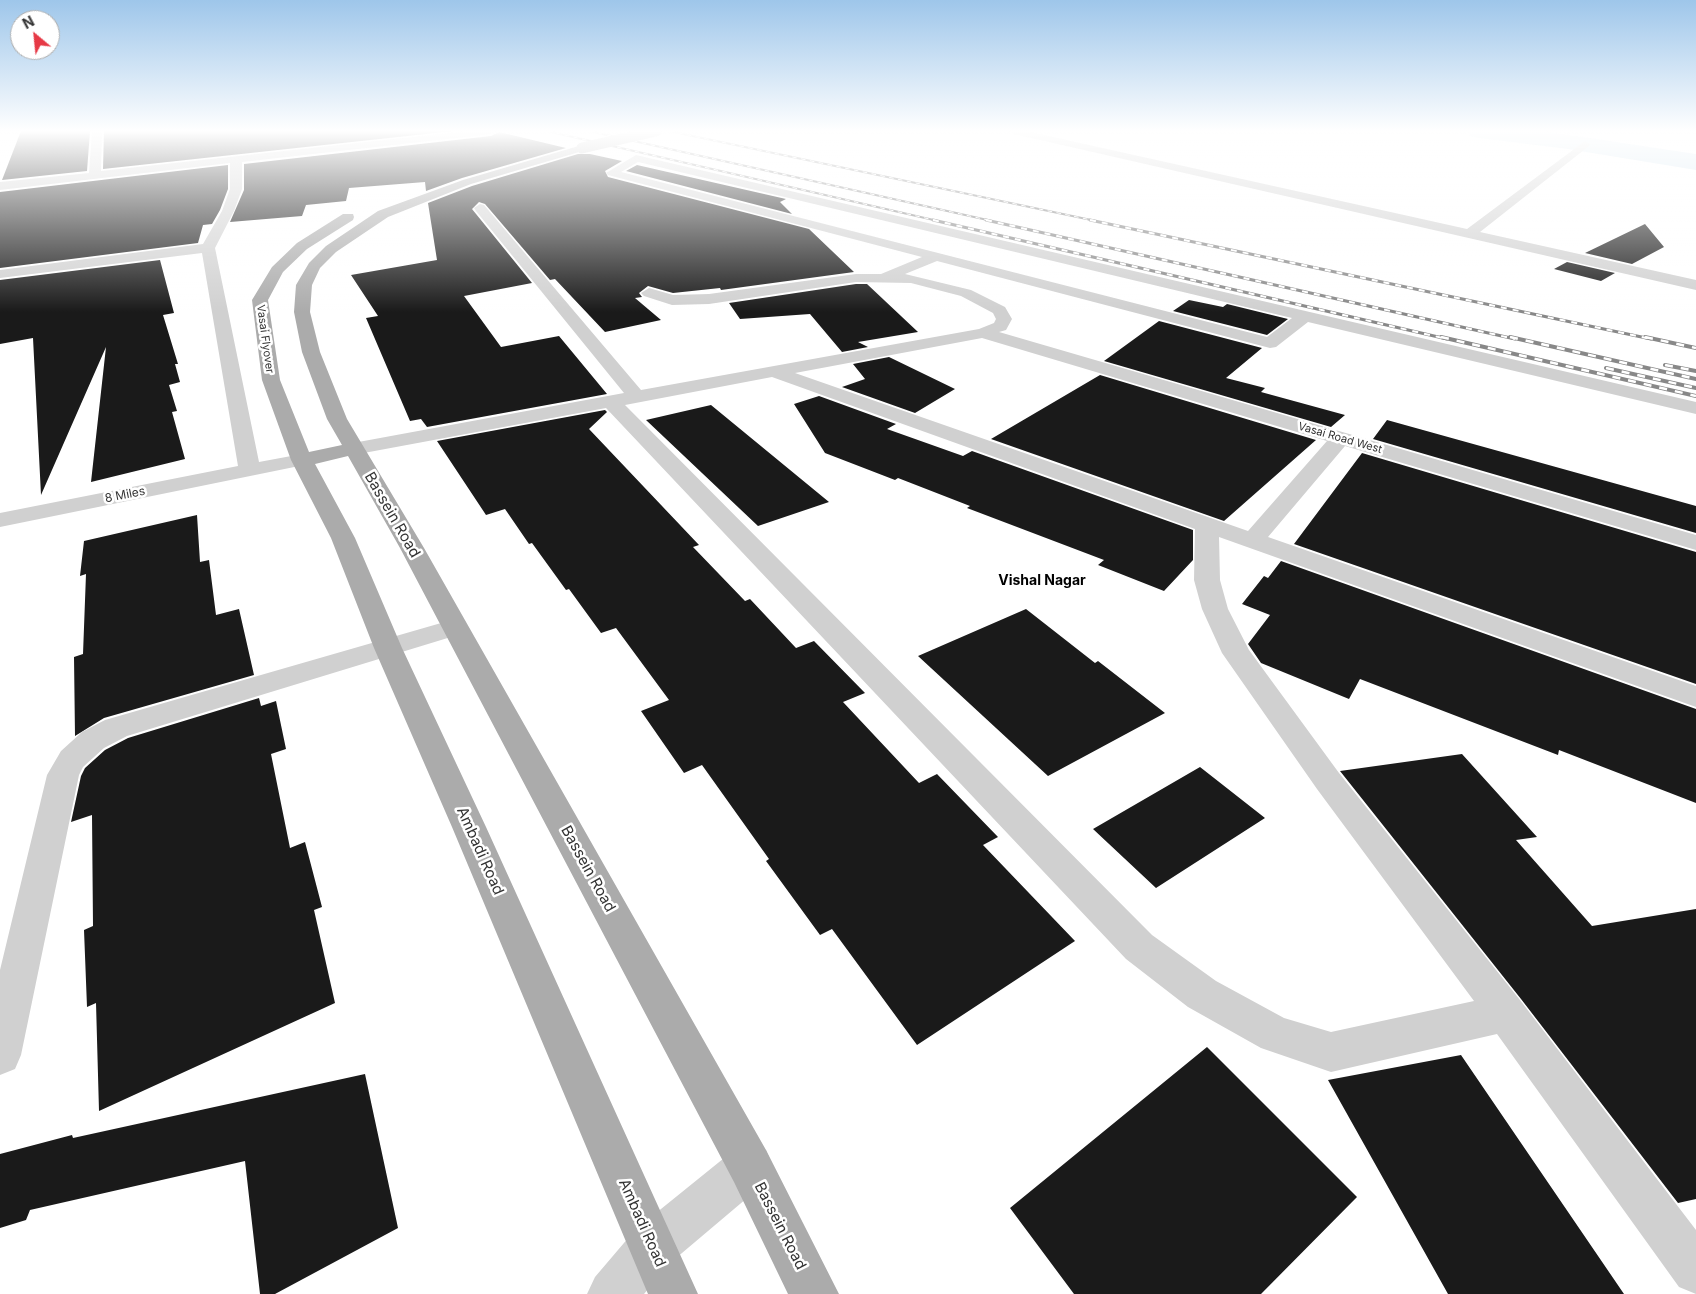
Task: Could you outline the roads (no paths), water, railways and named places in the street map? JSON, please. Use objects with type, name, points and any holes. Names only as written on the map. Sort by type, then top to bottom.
[{"type":"main road","name":"Vasai Flyover","points":[[302,460],[286,424],[271,380],[260,300],[277,270],[302,246],[351,215],[409,191]]},
{"type":"main road","points":[[302,460],[353,449],[310,352],[302,312],[304,285],[314,266],[331,249],[383,214],[441,191]]},
{"type":"main road","name":"Bassein Road","points":[[353,449],[455,627],[750,1166],[810,1292]]},
{"type":"main road","name":"Ambadi Road","points":[[302,460],[343,538],[388,648],[469,826],[673,1294]]},
{"type":"street","points":[[235,191],[228,211],[208,248],[250,471],[302,460]]},
{"type":"street","points":[[684,191],[1270,343],[1305,316]]},
{"type":"street","points":[[777,191],[1696,408]]},
{"type":"street","points":[[1281,191],[1696,285]]},
{"type":"street","points":[[1469,234],[1524,191]]},
{"type":"street","points":[[480,208],[623,399],[1139,947],[1202,994],[1275,1034],[1332,1052],[1506,1013]]},
{"type":"street","points":[[0,274],[208,248]]},
{"type":"street","points":[[886,277],[936,256]]},
{"type":"street","points":[[353,449],[983,333],[1000,326],[1004,319],[999,310],[948,286],[911,279],[886,277],[856,278],[709,299],[672,300],[649,293]]},
{"type":"street","name":"Vasai Road West","points":[[983,333],[1696,543]]},
{"type":"street","points":[[770,371],[1696,697]]},
{"type":"street","points":[[1252,540],[1341,438]]},
{"type":"street","name":"8 Miles","points":[[0,520],[250,471]]},
{"type":"street","points":[[1207,524],[1207,580],[1215,609],[1236,653],[1328,781],[1506,1013],[1696,1270]]},
{"type":"street","points":[[0,1055],[63,775],[72,759],[92,740],[116,728],[455,627]]},
{"type":"street","points":[[612,1294],[652,1247],[750,1166]]},
{"type":"railway","points":[[809,191],[938,221]]},
{"type":"railway","points":[[859,191],[992,221]]},
{"type":"railway","points":[[956,191],[1096,221]]},
{"type":"railway","points":[[933,220],[1447,339]]},
{"type":"railway","points":[[986,220],[1515,339]]},
{"type":"railway","points":[[1090,220],[1651,339]]},
{"type":"railway","points":[[1441,337],[1696,396]]},
{"type":"railway","points":[[1510,337],[1696,379]]},
{"type":"railway","points":[[1645,337],[1696,348]]},
{"type":"railway","points":[[1665,365],[1696,371]]},
{"type":"railway","points":[[1606,368],[1696,388]]},
{"type":"district","name":"Vishal Nagar","points":[[1042,581]]}]
